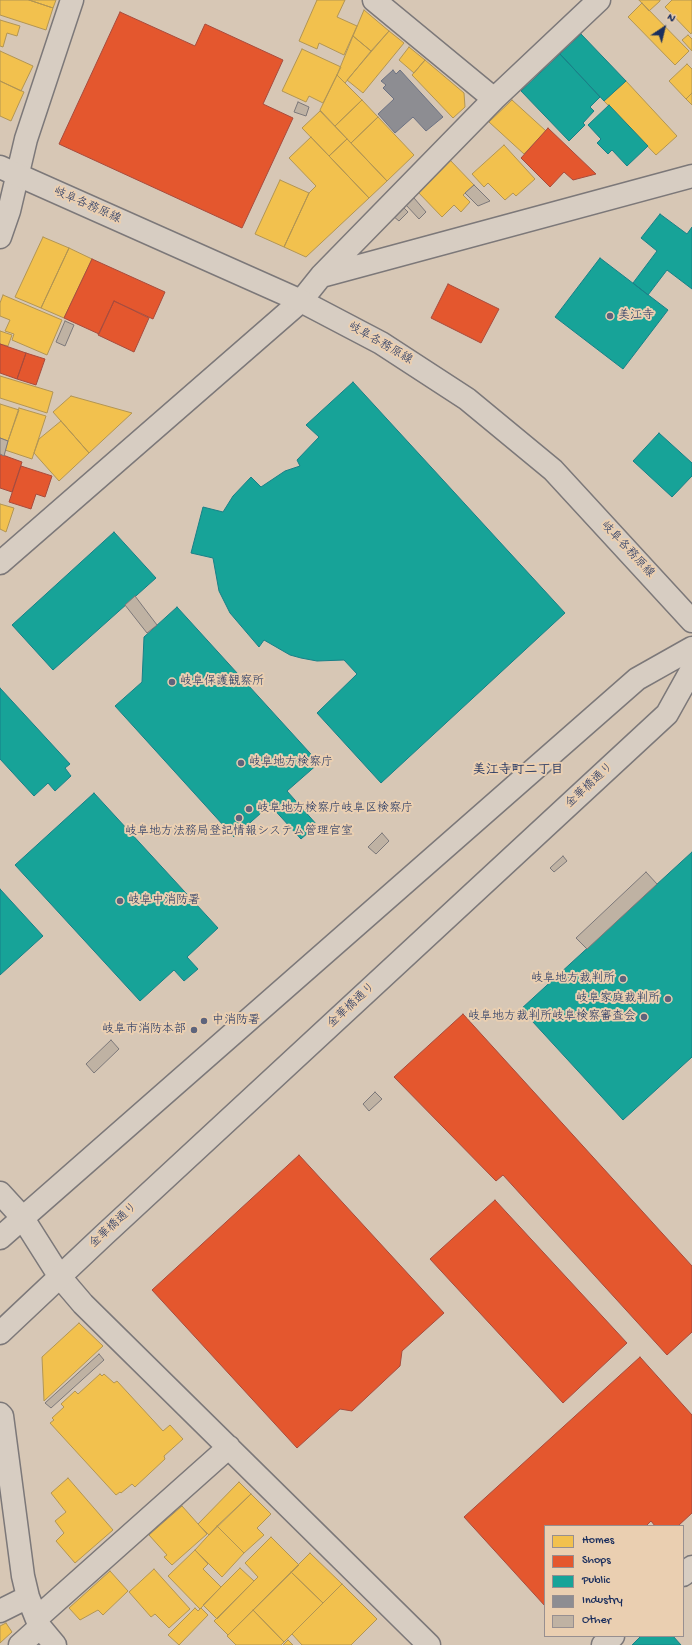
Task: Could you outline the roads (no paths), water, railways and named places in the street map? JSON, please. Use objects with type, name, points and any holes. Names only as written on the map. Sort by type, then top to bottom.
[{"type":"street","points":[[0,237],[9,211],[9,171],[26,139],[72,0]]},
{"type":"street","points":[[374,0],[494,99]]},
{"type":"street","points":[[0,564],[301,300],[321,276],[494,99],[599,0]]},
{"type":"street","name":"岐阜各務原線","points":[[9,171],[301,300],[381,343],[467,399],[554,470],[692,621]]},
{"type":"street","points":[[321,276],[692,176]]},
{"type":"street","points":[[0,1238],[22,1217],[636,679],[692,648]]},
{"type":"street","name":"金華橋通り","points":[[0,1333],[667,714],[692,669]]},
{"type":"street","points":[[0,1193],[22,1217],[60,1277],[84,1304],[229,1447],[419,1642]]},
{"type":"street","points":[[0,1414],[2,1416],[23,1576],[28,1597],[38,1622],[55,1645]]},
{"type":"street","points":[[20,1645],[38,1622],[229,1447]]},
{"type":"street","points":[[684,1574],[692,1567]]},
{"type":"street","points":[[0,1611],[28,1597]]},
{"type":"street","points":[[603,1645],[612,1637]]},
{"type":"place","name":"美江寺","points":[[610,316]]},
{"type":"place","name":"岐阜保護観察所","points":[[172,682]]},
{"type":"place","name":"岐阜地方検察庁","points":[[241,763]]},
{"type":"place","name":"岐阜地方検察庁岐阜区検察庁","points":[[249,809]]},
{"type":"place","name":"岐阜地方法務局登記情報システム管理官室","points":[[239,818]]},
{"type":"place","name":"岐阜中消防署","points":[[120,901]]},
{"type":"place","name":"岐阜地方裁判所","points":[[623,979]]},
{"type":"place","name":"岐阜家庭裁判所","points":[[668,999]]},
{"type":"place","name":"岐阜地方裁判所岐阜検察審査会","points":[[644,1017]]},
{"type":"place","name":"中消防署","points":[[204,1021]]},
{"type":"place","name":"岐阜市消防本部","points":[[194,1030]]},
{"type":"district","name":"美江寺町二丁目","points":[[518,771]]}]
